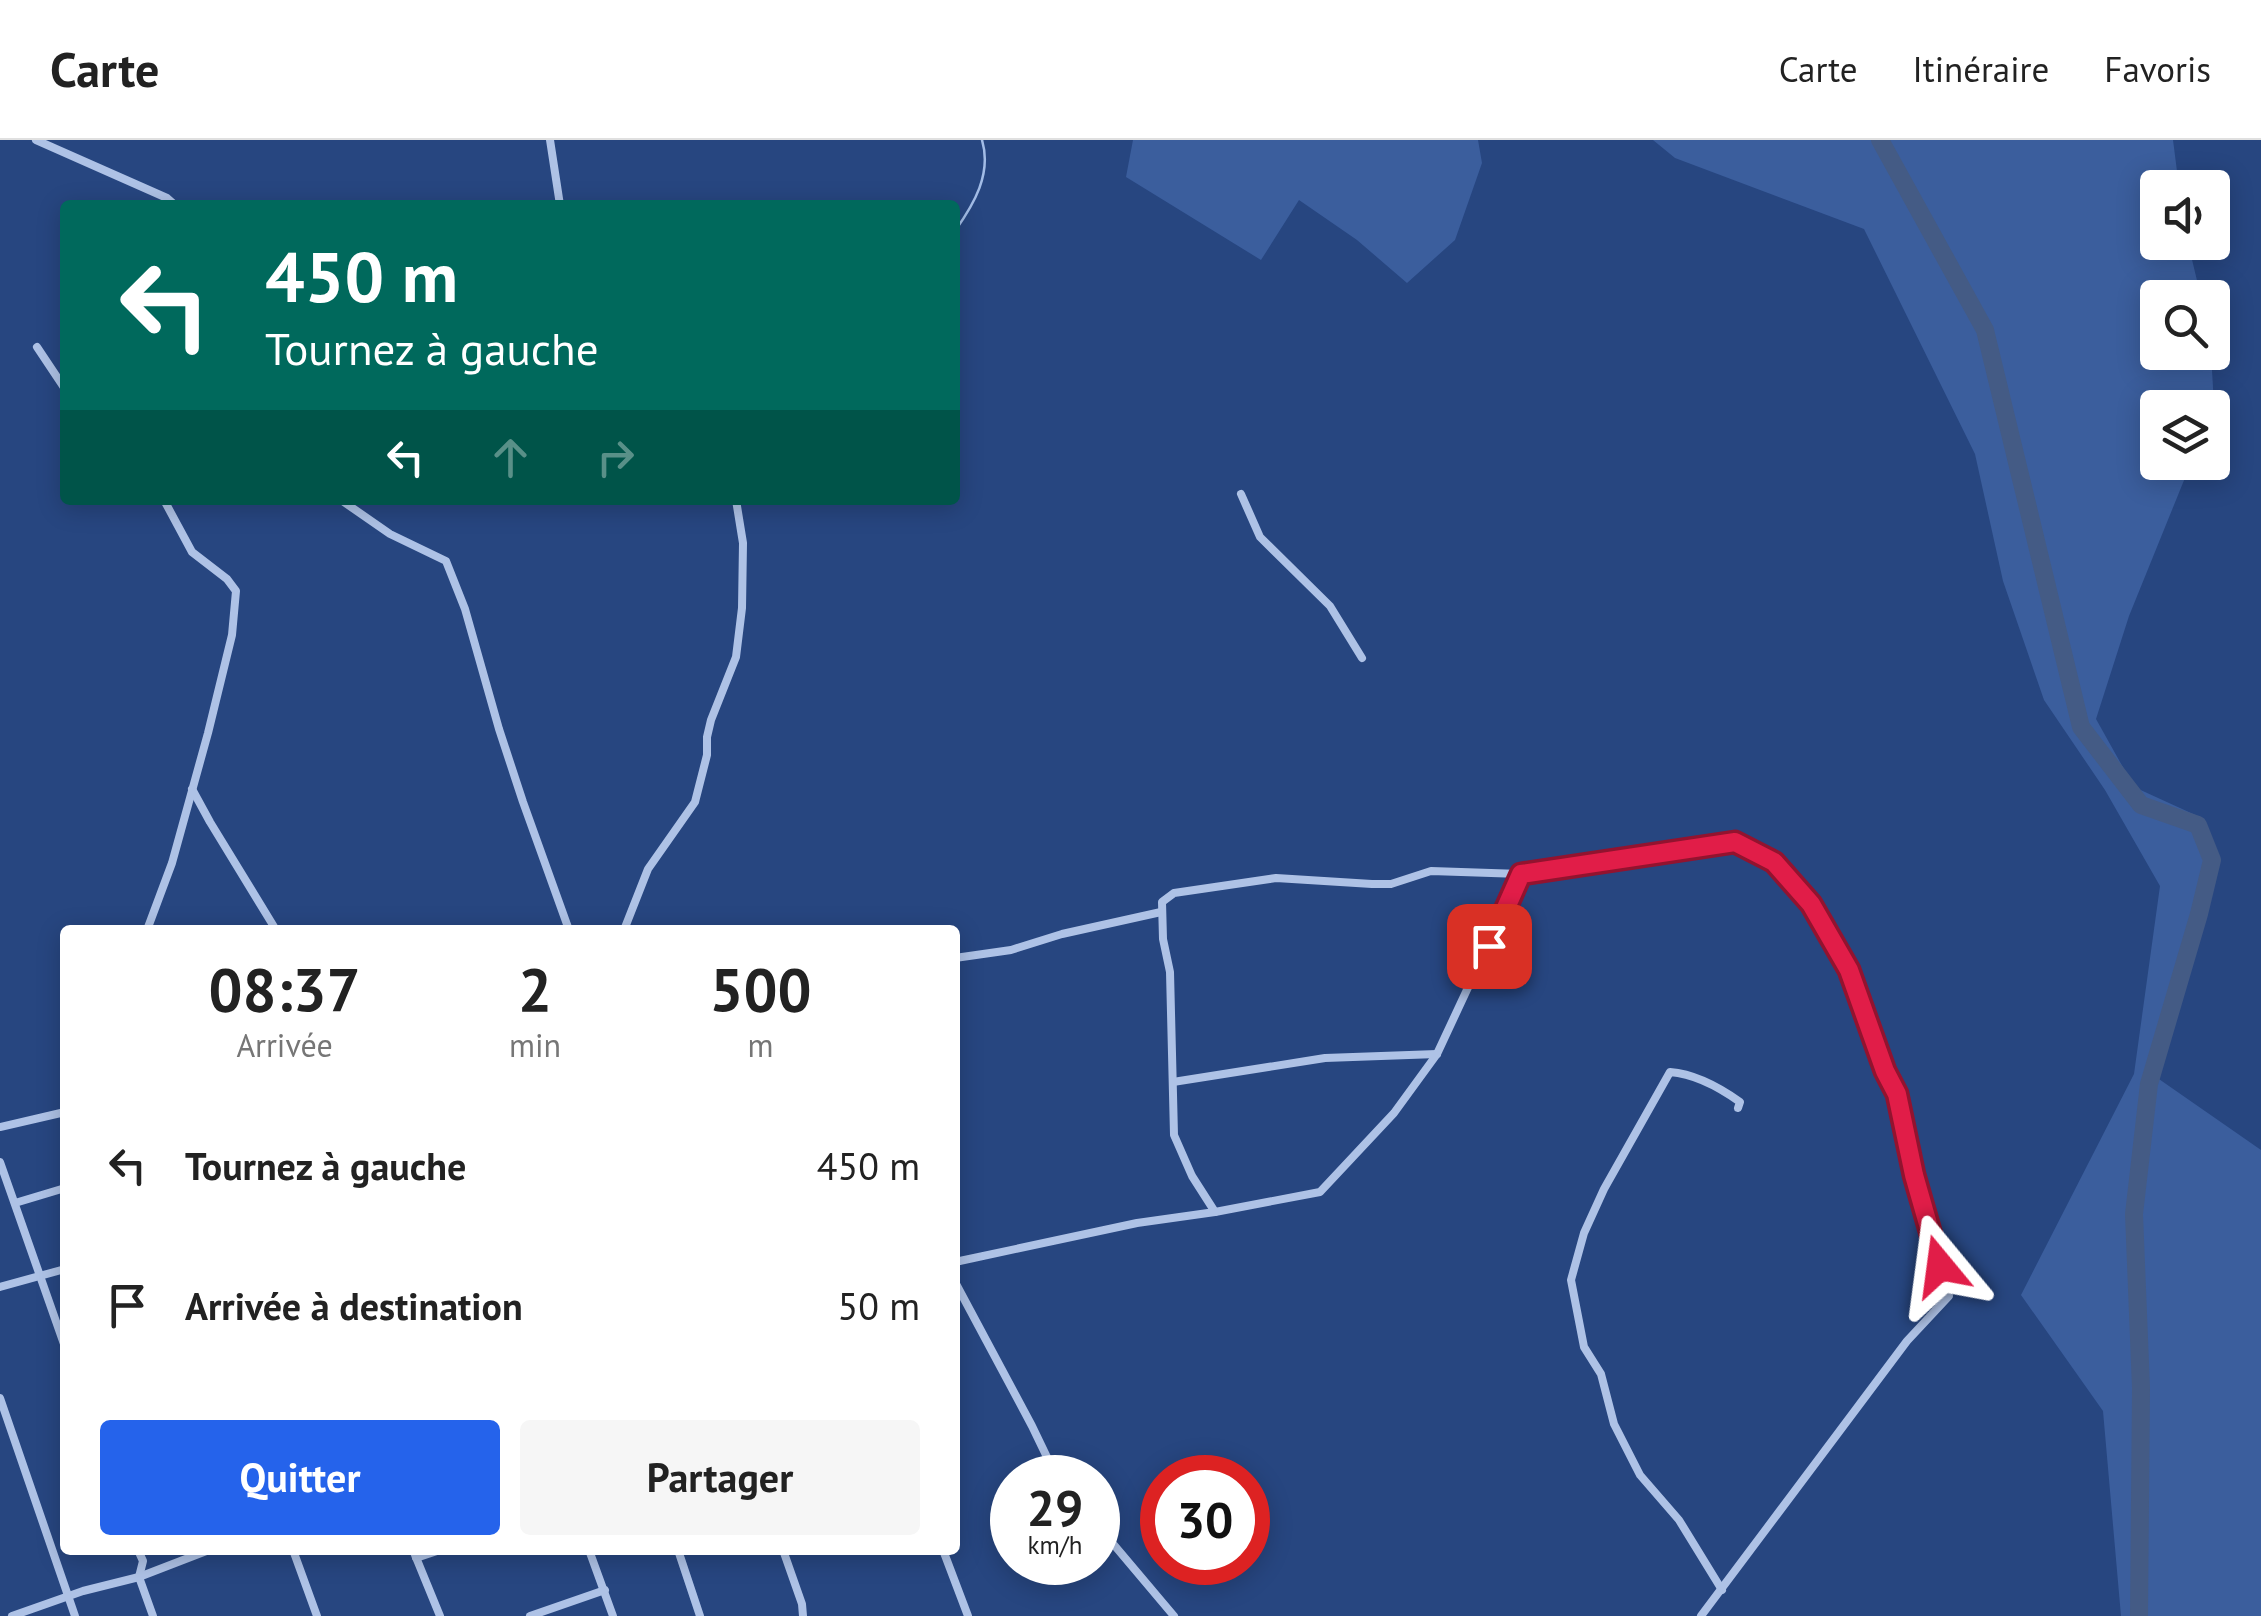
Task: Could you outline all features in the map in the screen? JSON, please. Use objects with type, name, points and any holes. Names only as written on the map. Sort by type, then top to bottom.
[{"type":"street","points":[[36,140],[169,200]]},
{"type":"street","points":[[550,140],[559,200]]},
{"type":"street","points":[[37,347],[60,382]]},
{"type":"street","points":[[1241,494],[1260,537],[1330,606],[1362,658]]},
{"type":"street","points":[[149,925],[172,863],[192,789],[232,635],[236,592],[228,579],[192,552],[167,505]]},
{"type":"street","points":[[348,505],[390,534],[446,561],[465,609],[523,802],[567,925]]},
{"type":"street","points":[[626,925],[648,870],[695,802],[711,720],[736,657],[743,559],[737,505]]},
{"type":"street","points":[[192,789],[273,925]]},
{"type":"street","points":[[1214,1212],[1174,1135],[1170,972],[1161,912],[1162,902],[1174,893],[1276,878],[1392,884],[1431,871],[1521,874],[1735,842],[1774,862],[1811,904],[1849,970],[1897,1094],[1914,1175],[1948,1296],[1907,1340],[1701,1616]]},
{"type":"street","points":[[960,1261],[1137,1222],[1320,1192],[1394,1113],[1437,1054],[1521,874]]},
{"type":"street","points":[[960,957],[1012,950],[1062,934],[1161,912]]},
{"type":"street","points":[[1173,1082],[1324,1058],[1437,1054]]},
{"type":"street","points":[[1722,1590],[1680,1520],[1640,1475],[1614,1424],[1601,1374],[1584,1347],[1571,1280],[1584,1233],[1604,1189],[1670,1072],[1684,1073],[1720,1088],[1740,1102],[1738,1108]]},
{"type":"street","points":[[0,1127],[60,1113]]},
{"type":"street","points":[[0,1162],[60,1332]]},
{"type":"street","points":[[14,1203],[60,1189]]},
{"type":"street","points":[[0,1287],[60,1271]]},
{"type":"street","points":[[960,1291],[1046,1455]]},
{"type":"street","points":[[0,1398],[75,1616]]},
{"type":"street","points":[[1120,1552],[1174,1616]]},
{"type":"street","points":[[140,1555],[143,1561],[139,1577],[153,1616]]},
{"type":"street","points":[[12,1616],[196,1555]]},
{"type":"street","points":[[296,1555],[317,1616]]},
{"type":"street","points":[[414,1555],[440,1616]]},
{"type":"street","points":[[591,1555],[613,1616]]},
{"type":"street","points":[[680,1555],[700,1616]]},
{"type":"street","points":[[786,1555],[803,1616]]},
{"type":"street","points":[[945,1555],[968,1616]]},
{"type":"street","points":[[530,1616],[605,1590]]},
{"type":"shaded area","points":[[1133,140],[1478,140],[1482,163],[1455,240],[1407,283],[1357,240],[1299,200],[1261,260],[1126,177]]},
{"type":"shaded area","points":[[1653,140],[2173,140],[2177,170],[2140,170],[2140,260],[2192,260],[2197,280],[2140,280],[2140,370],[2212,370],[2213,390],[2140,390],[2140,480],[2184,480],[2129,616],[2096,719],[2134,787],[2204,819],[2215,856],[2201,927],[2156,1077],[2261,1150],[2261,1616],[2121,1616],[2103,1411],[2021,1295],[2134,1074],[2160,886],[2105,790],[2044,700],[2003,581],[1975,454],[1864,229],[1675,158]]},
{"type":"waterway","points":[[960,223],[983,177],[982,140]]},
{"type":"waterway","points":[[1880,140],[1985,330],[2081,727],[2141,805],[2198,825],[2212,860],[2149,1084],[2134,1214],[2141,1388],[2139,1616]]},
{"type":"route","points":[[1489,946],[1521,874],[1735,842],[1774,862],[1811,904],[1849,970],[1897,1094],[1914,1175],[1940,1266]]}]
